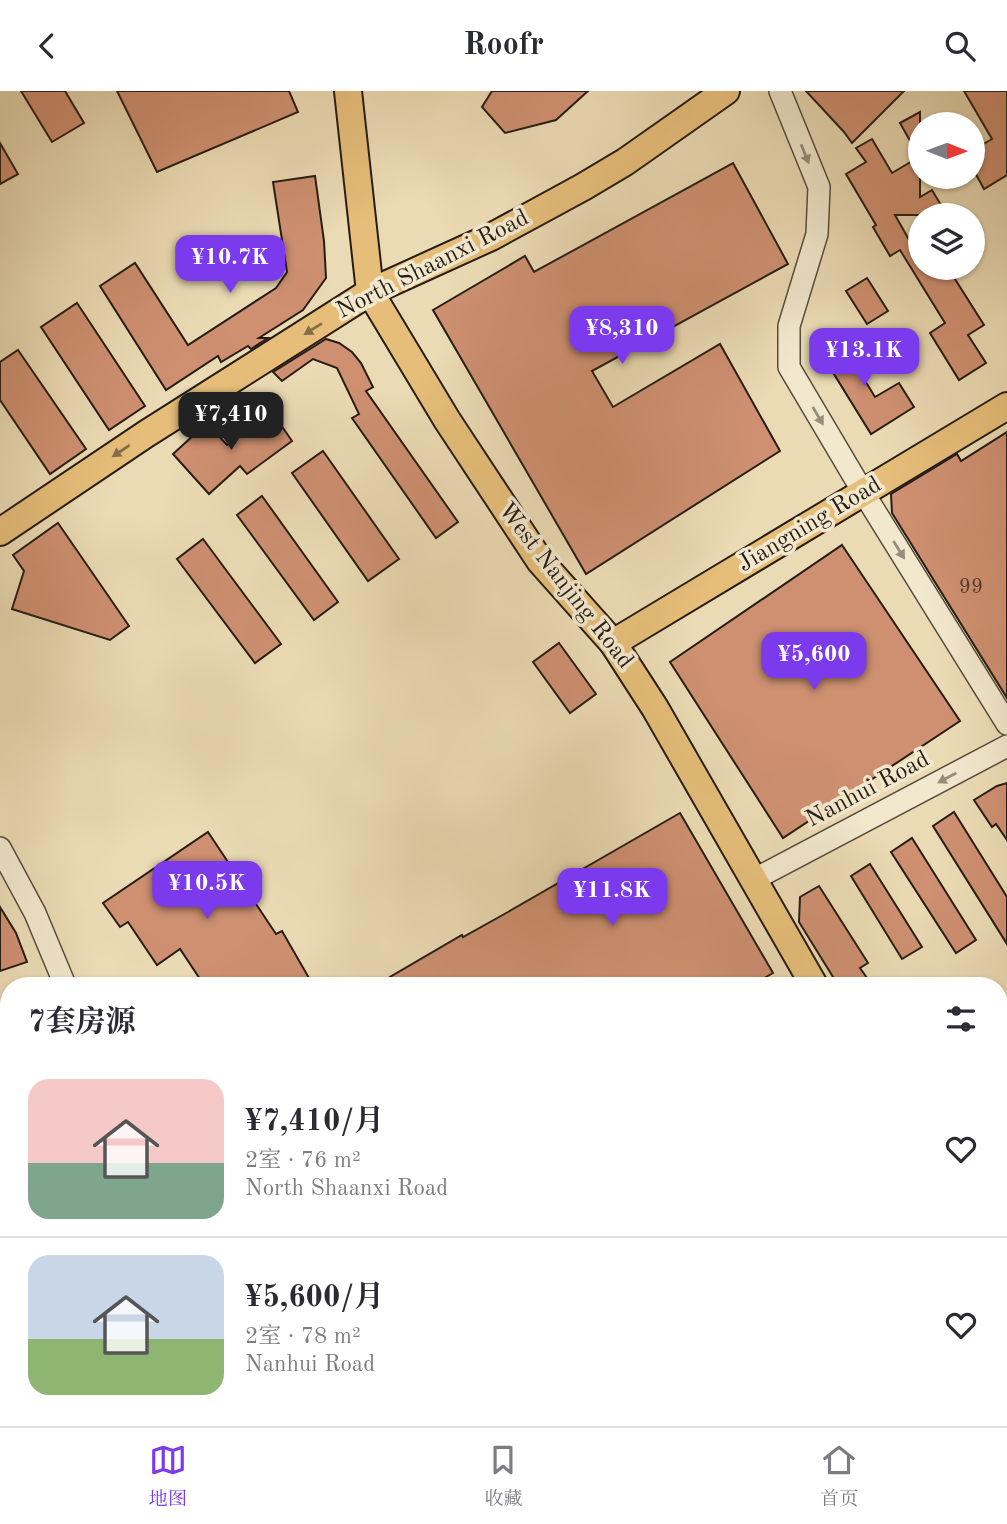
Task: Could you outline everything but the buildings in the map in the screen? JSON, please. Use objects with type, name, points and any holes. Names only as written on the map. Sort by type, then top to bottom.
[{"type":"main road","name":"West Nanjing Road","points":[[348,91],[370,292],[447,420],[540,561],[613,643],[654,708],[809,977]]},
{"type":"main road","name":"North Shaanxi Road","points":[[0,532],[146,434],[370,292],[491,237],[583,187],[625,163],[726,91]]},
{"type":"main road","name":"Jiangning Road","points":[[613,643],[1007,406]]},
{"type":"street","points":[[780,91],[818,187],[817,234],[789,326],[789,367],[1007,724]]},
{"type":"street","name":"Nanhui Road","points":[[753,880],[1007,746]]},
{"type":"street","points":[[0,848],[35,913],[62,977]]}]
